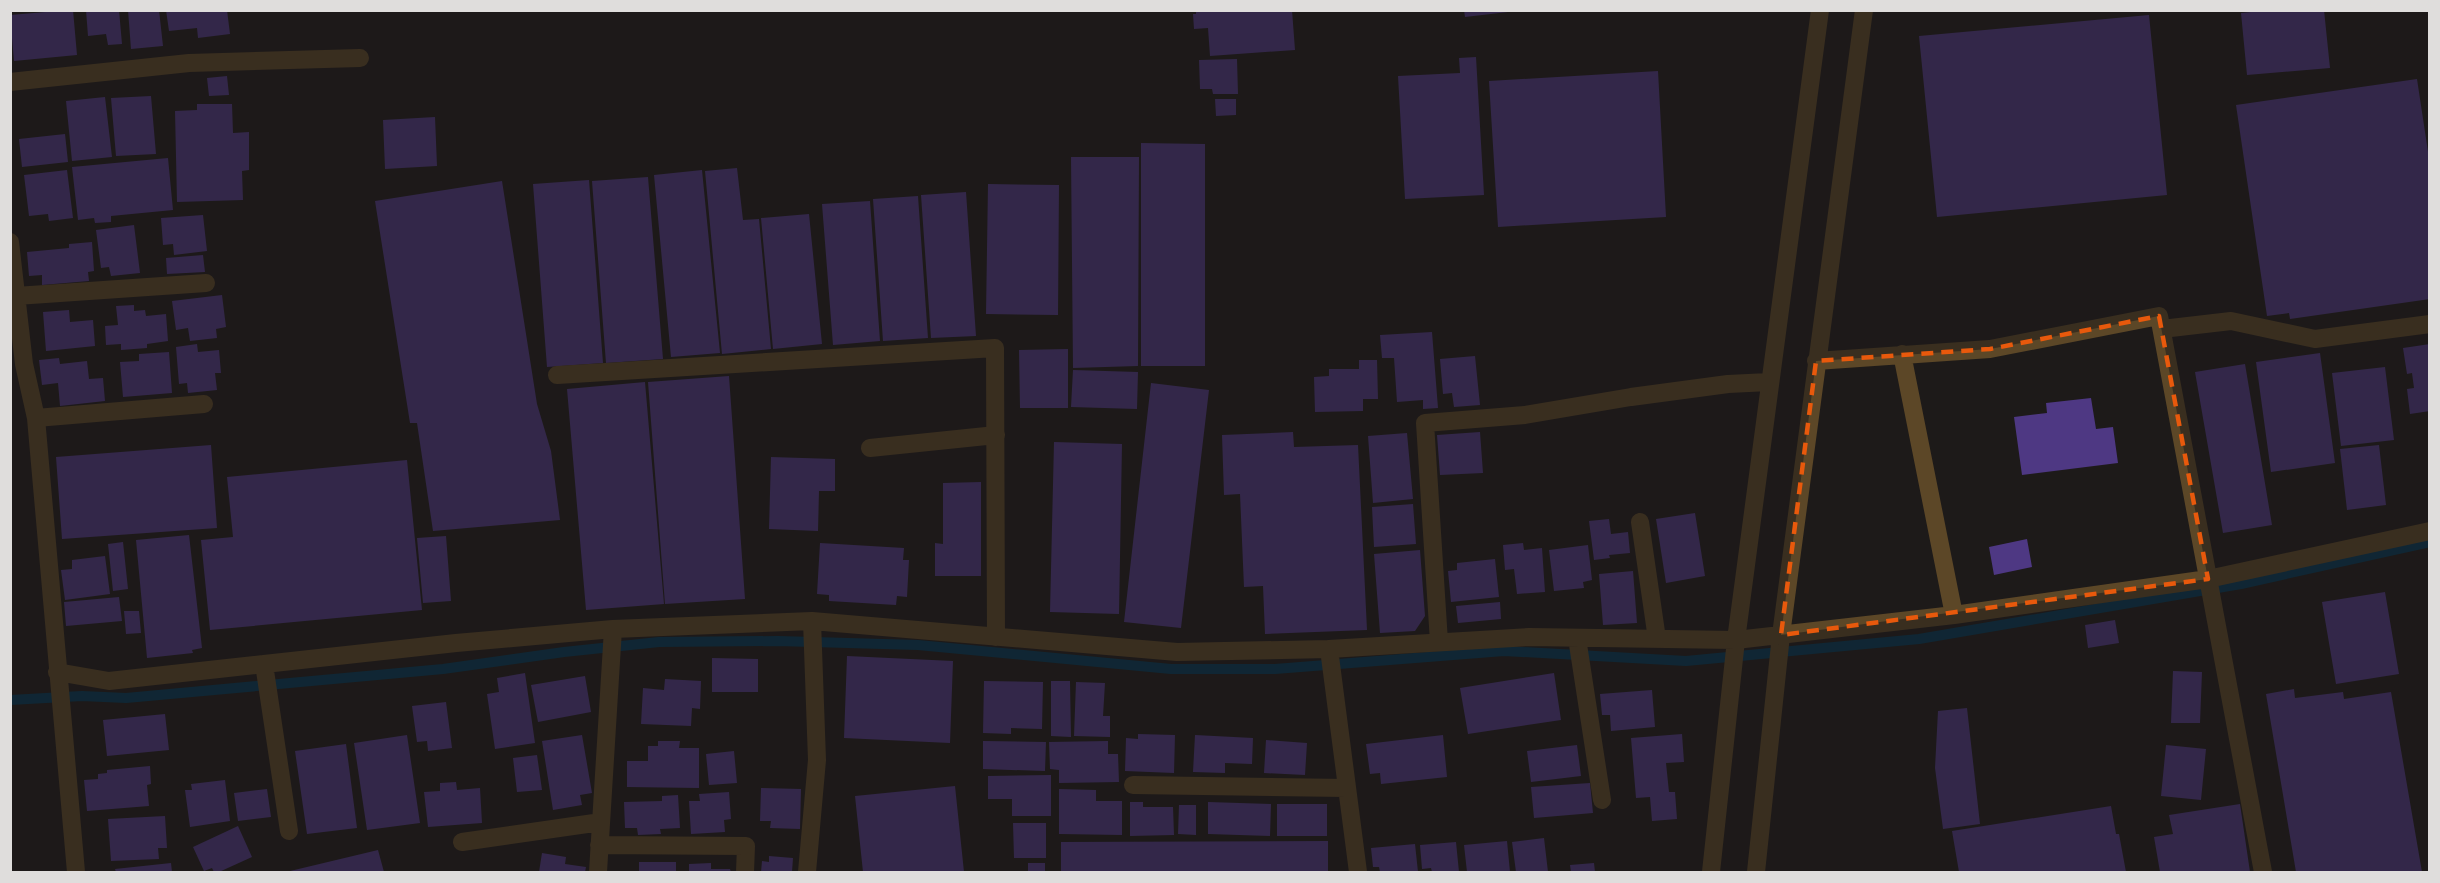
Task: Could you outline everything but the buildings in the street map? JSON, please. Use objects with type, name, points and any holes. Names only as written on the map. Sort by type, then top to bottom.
[{"type":"street","points":[[1712,873],[1736,640],[1820,10]]},
{"type":"street","points":[[1756,873],[1781,635],[1864,10]]},
{"type":"street","points":[[10,82],[189,63],[360,58]]},
{"type":"street","points":[[10,242],[16,296],[17,365],[36,417],[76,873]]},
{"type":"street","points":[[16,296],[206,282]]},
{"type":"street","points":[[1816,362],[1990,349],[2159,316],[2263,873]]},
{"type":"street","points":[[2162,328],[2231,321],[2315,339],[2430,324]]},
{"type":"street","points":[[557,375],[996,348],[996,637]]},
{"type":"street","points":[[1902,354],[1954,615]]},
{"type":"street","points":[[1439,642],[1425,423],[1525,415],[1631,397],[1728,384],[1769,382]]},
{"type":"street","points":[[36,417],[204,404]]},
{"type":"street","points":[[870,448],[996,435]]},
{"type":"street","points":[[1640,522],[1657,639]]},
{"type":"street","points":[[57,672],[109,681],[613,629],[812,621],[1177,652],[1329,649],[1529,637],[1736,640],[1954,615],[2208,579],[2430,531]]},
{"type":"street","points":[[807,873],[817,760],[812,621]]},
{"type":"street","points":[[598,873],[613,629]]},
{"type":"street","points":[[1577,638],[1602,800]]},
{"type":"street","points":[[1329,649],[1358,873]]},
{"type":"street","points":[[264,664],[289,831]]},
{"type":"street","points":[[1133,785],[1347,788]]},
{"type":"street","points":[[462,842],[601,822]]},
{"type":"street","points":[[599,845],[746,846],[745,873]]},
{"type":"highlighted area","points":[[2159,316],[2208,579],[1781,635],[1816,361],[1990,349]]},
{"type":"waterway","points":[[10,700],[82,696],[126,698],[443,669],[564,652],[659,642],[778,641],[918,645],[1171,669],[1275,669],[1504,651],[1686,661],[1919,639],[2241,584],[2430,542]]}]
